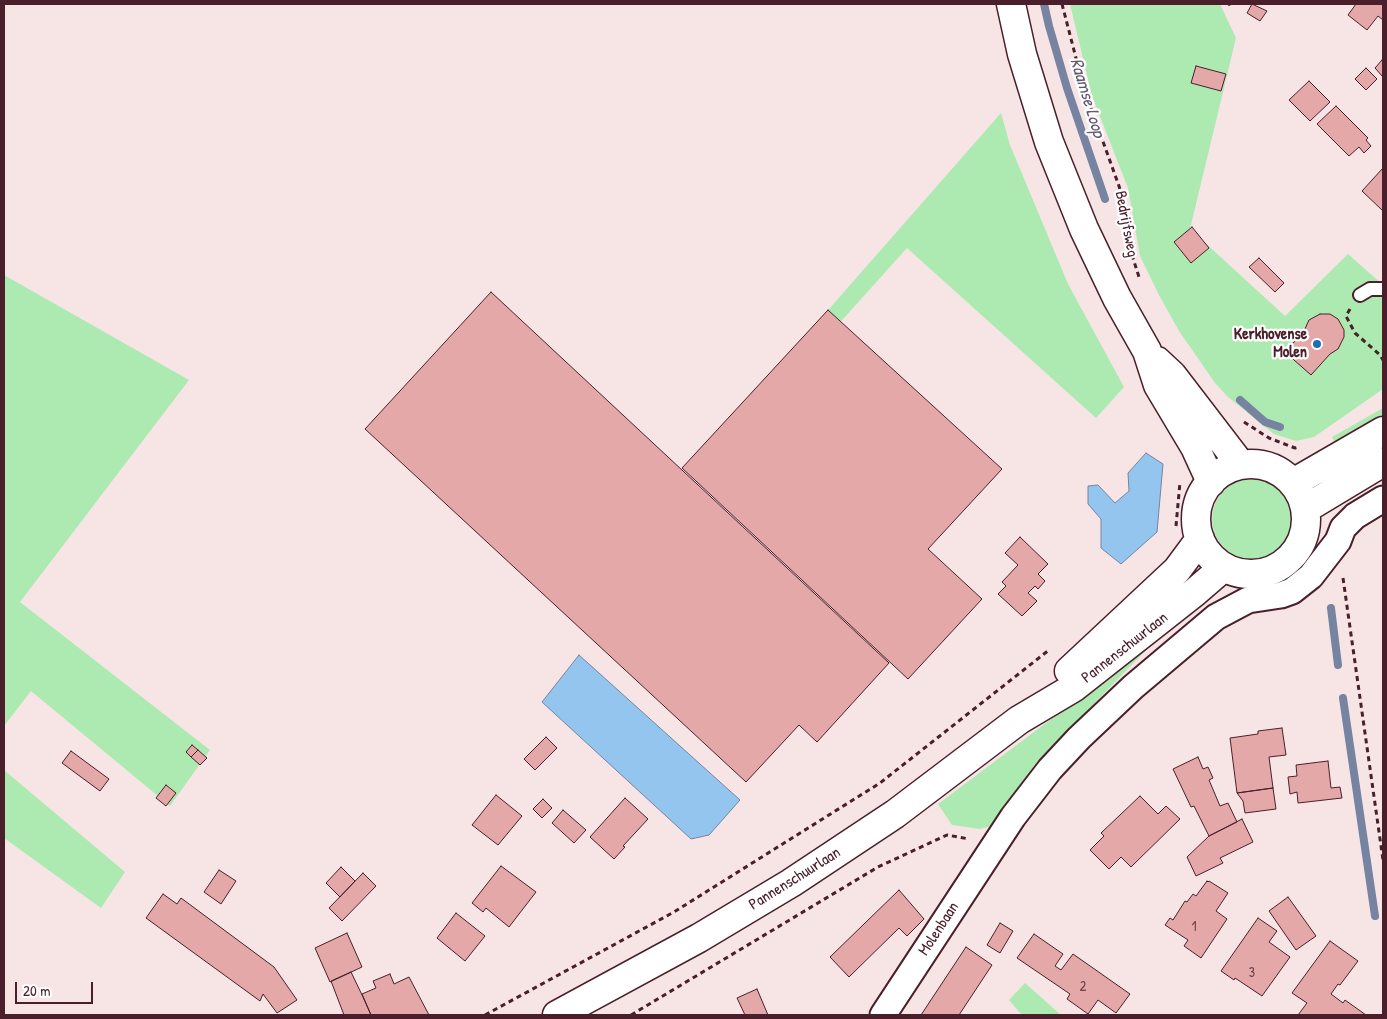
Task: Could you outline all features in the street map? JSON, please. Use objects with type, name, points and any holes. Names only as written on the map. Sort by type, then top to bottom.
[{"type":"main road","name":"Bedrijfsweg","points":[[1012,4],[1022,54],[1049,142],[1084,229],[1112,290],[1147,351],[1158,385],[1194,447],[1211,482]]},
{"type":"main road","name":"Bedrijfsweg","points":[[1147,351],[1172,375],[1240,465]]},
{"type":"main road","points":[[1292,483],[1383,431]]},
{"type":"main road","points":[[1305,509],[1383,462]]},
{"type":"main road","points":[[1255,464],[1269,467],[1282,474],[1292,483],[1300,495],[1305,509],[1304,534],[1292,556],[1272,570],[1260,573],[1248,574],[1224,567],[1206,550],[1200,540],[1197,524],[1197,509],[1202,494],[1220,474],[1240,465],[1255,464]]},
{"type":"main road","name":"Pannenschuurlaan","points":[[1020,720],[1177,570],[1200,540]]},
{"type":"main road","name":"Pannenschuurlaan","points":[[557,1015],[699,938],[791,883],[895,814],[1020,720],[1073,688],[1224,567]]},
{"type":"street","points":[[1338,541],[1343,528],[1354,516],[1383,499]]},
{"type":"street","name":"Molenbaan","points":[[883,1015],[1013,817],[1050,769],[1079,738],[1148,675],[1216,617],[1248,600],[1281,595],[1292,590],[1311,576],[1338,541]]},
{"type":"lane","points":[[1360,295],[1370,289],[1383,289]]},
{"type":"path","name":"Bedrijfsweg","points":[[1062,4],[1084,89],[1119,186],[1134,264],[1142,283]]},
{"type":"path","points":[[1360,295],[1346,316],[1355,333],[1380,355],[1383,360]]},
{"type":"path","points":[[1238,418],[1269,438],[1295,448],[1301,446]]},
{"type":"path","points":[[1176,529],[1179,477]]},
{"type":"path","points":[[1338,541],[1383,860]]},
{"type":"path","points":[[485,1015],[674,912],[880,783],[1050,649]]},
{"type":"path","points":[[631,1015],[878,867],[946,835]]},
{"type":"green space","points":[[1070,4],[1220,4],[1236,38],[1190,229],[1285,316],[1348,254],[1383,285],[1383,389],[1314,437],[1296,441],[1274,434],[1228,397],[1215,383],[1179,331],[1140,256],[1128,188],[1092,96]]},
{"type":"green space","points":[[1001,113],[1010,145],[1068,284],[1124,387],[1096,418],[907,248],[835,328],[822,317]]},
{"type":"green space","points":[[4,275],[189,380],[20,602],[210,750],[170,806],[31,691],[4,726]]},
{"type":"green space","points":[[1383,408],[1383,423],[1339,449],[1332,437]]},
{"type":"green space","points":[[1252,479],[1267,482],[1280,491],[1289,504],[1292,519],[1289,534],[1280,547],[1267,556],[1252,559],[1237,556],[1224,547],[1215,534],[1212,519],[1215,504],[1224,491],[1237,482]]},
{"type":"green space","points":[[1154,642],[1035,764],[995,825],[980,829],[952,825],[938,804]]},
{"type":"green space","points":[[4,770],[125,872],[101,908],[4,838]]},
{"type":"green space","points":[[1025,983],[1061,1015],[1023,1015],[1019,1012],[1009,1000]]},
{"type":"water","points":[[1146,453],[1163,464],[1157,532],[1121,564],[1101,548],[1101,519],[1088,504],[1088,486],[1098,485],[1115,503],[1129,491],[1128,473]]},
{"type":"water","points":[[579,655],[740,800],[709,835],[691,839],[542,702]]},
{"type":"building","points":[[1252,4],[1267,11],[1260,21],[1247,13]]},
{"type":"building","points":[[1356,4],[1383,4],[1383,20],[1378,16],[1367,30],[1348,15]]},
{"type":"building","points":[[1383,61],[1383,77],[1375,68]]},
{"type":"building","points":[[1196,66],[1226,74],[1221,91],[1191,83]]},
{"type":"building","points":[[1366,68],[1377,79],[1366,90],[1355,79]]},
{"type":"building","points":[[1309,81],[1330,102],[1310,121],[1289,100]]},
{"type":"building","points":[[1336,106],[1368,138],[1366,140],[1371,146],[1364,153],[1359,147],[1349,156],[1317,124]]},
{"type":"building","points":[[1383,168],[1383,211],[1362,191]]},
{"type":"building","points":[[1192,227],[1209,248],[1191,263],[1174,242]]},
{"type":"building","points":[[1259,258],[1284,283],[1275,292],[1249,267]]},
{"type":"building","points":[[491,292],[889,663],[817,742],[799,725],[746,782],[365,429]]},
{"type":"building","points":[[828,310],[1002,469],[928,549],[982,599],[908,679],[682,468]]},
{"type":"building","name":"Kerkhovense Molen","points":[[1320,314],[1330,314],[1338,319],[1344,330],[1344,337],[1338,349],[1330,354],[1311,375],[1285,352],[1304,331],[1309,320]]},
{"type":"building","points":[[1020,537],[1048,564],[1038,574],[1045,581],[1038,589],[1035,586],[1028,593],[1037,601],[1022,616],[998,594],[1006,586],[1002,582],[1018,565],[1005,553]]},
{"type":"building","points":[[1282,728],[1286,755],[1269,757],[1273,788],[1237,793],[1230,738],[1258,734],[1258,731]]},
{"type":"building","points":[[546,737],[557,748],[535,770],[524,759]]},
{"type":"building","points":[[192,745],[198,750],[191,757],[186,752]]},
{"type":"building","points":[[198,750],[207,758],[200,765],[191,757]]},
{"type":"building","points":[[71,751],[109,779],[100,791],[62,763]]},
{"type":"building","points":[[1198,757],[1203,769],[1208,767],[1213,778],[1209,780],[1220,806],[1228,803],[1237,822],[1209,836],[1194,806],[1191,807],[1173,769]]},
{"type":"building","points":[[1328,761],[1331,788],[1340,787],[1342,798],[1298,803],[1297,792],[1290,794],[1288,777],[1297,776],[1296,765]]},
{"type":"building","points":[[166,785],[176,793],[166,806],[156,798]]},
{"type":"building","points":[[1273,788],[1276,809],[1245,813],[1243,801],[1237,793]]},
{"type":"building","points":[[496,795],[522,816],[498,845],[472,825]]},
{"type":"building","points":[[1140,796],[1158,814],[1166,806],[1180,819],[1131,867],[1121,857],[1109,869],[1090,850],[1104,836],[1101,833]]},
{"type":"building","points":[[625,798],[648,819],[623,846],[625,847],[614,859],[590,837]]},
{"type":"building","points":[[543,799],[552,808],[542,818],[533,809]]},
{"type":"building","points":[[563,810],[586,830],[574,843],[552,823]]},
{"type":"building","points":[[1242,819],[1253,842],[1220,858],[1223,863],[1196,876],[1187,857],[1209,836]]},
{"type":"building","points":[[501,866],[536,892],[509,927],[486,908],[483,912],[472,903]]},
{"type":"building","points":[[341,867],[355,881],[340,897],[326,883]]},
{"type":"building","points":[[219,870],[236,881],[221,904],[204,892]]},
{"type":"building","points":[[363,873],[376,886],[342,921],[329,908]]},
{"type":"building","points":[[1207,881],[1228,893],[1216,911],[1227,919],[1201,958],[1184,946],[1188,940],[1165,925],[1170,918],[1173,920],[1185,901],[1187,902],[1193,894],[1196,896]]},
{"type":"building","points":[[899,890],[924,919],[907,936],[899,928],[849,977],[830,957]]},
{"type":"building","points":[[163,894],[177,904],[181,898],[274,967],[297,1000],[277,1013],[263,994],[260,1001],[146,918]]},
{"type":"building","points":[[1288,897],[1316,936],[1296,950],[1269,911]]},
{"type":"building","points":[[456,913],[485,936],[465,961],[437,938]]},
{"type":"building","points":[[1258,918],[1277,931],[1269,942],[1290,957],[1262,996],[1221,971]]},
{"type":"building","points":[[1000,923],[1013,931],[1000,953],[987,945]]},
{"type":"building","points":[[347,933],[362,967],[330,982],[315,948]]},
{"type":"building","points":[[1034,934],[1063,954],[1055,966],[1061,970],[1073,954],[1130,994],[1116,1013],[1098,1000],[1088,1014],[1067,999],[1070,994],[1017,958]]},
{"type":"building","points":[[1330,941],[1358,961],[1331,994],[1343,1003],[1345,1000],[1366,1015],[1298,1015],[1307,1003],[1292,993]]},
{"type":"building","points":[[966,947],[992,965],[959,1015],[921,1015]]},
{"type":"building","points":[[351,972],[371,1015],[344,1015],[331,981]]},
{"type":"building","points":[[390,974],[394,984],[409,977],[429,1015],[371,1015],[362,994],[376,988],[373,981]]},
{"type":"building","points":[[757,989],[768,1015],[745,1015],[737,998]]},
{"type":"waterway","name":"Raamse Loop","points":[[1044,4],[1067,88],[1105,199]]},
{"type":"waterway","name":"Raamse Loop","points":[[1240,400],[1265,422],[1280,427]]},
{"type":"waterway","name":"Raamse Loop","points":[[1331,608],[1338,665]]},
{"type":"waterway","name":"Raamse Loop","points":[[1343,698],[1375,916]]},
{"type":"place","name":"Kerkhovense Molen","points":[[1317,344]]}]
